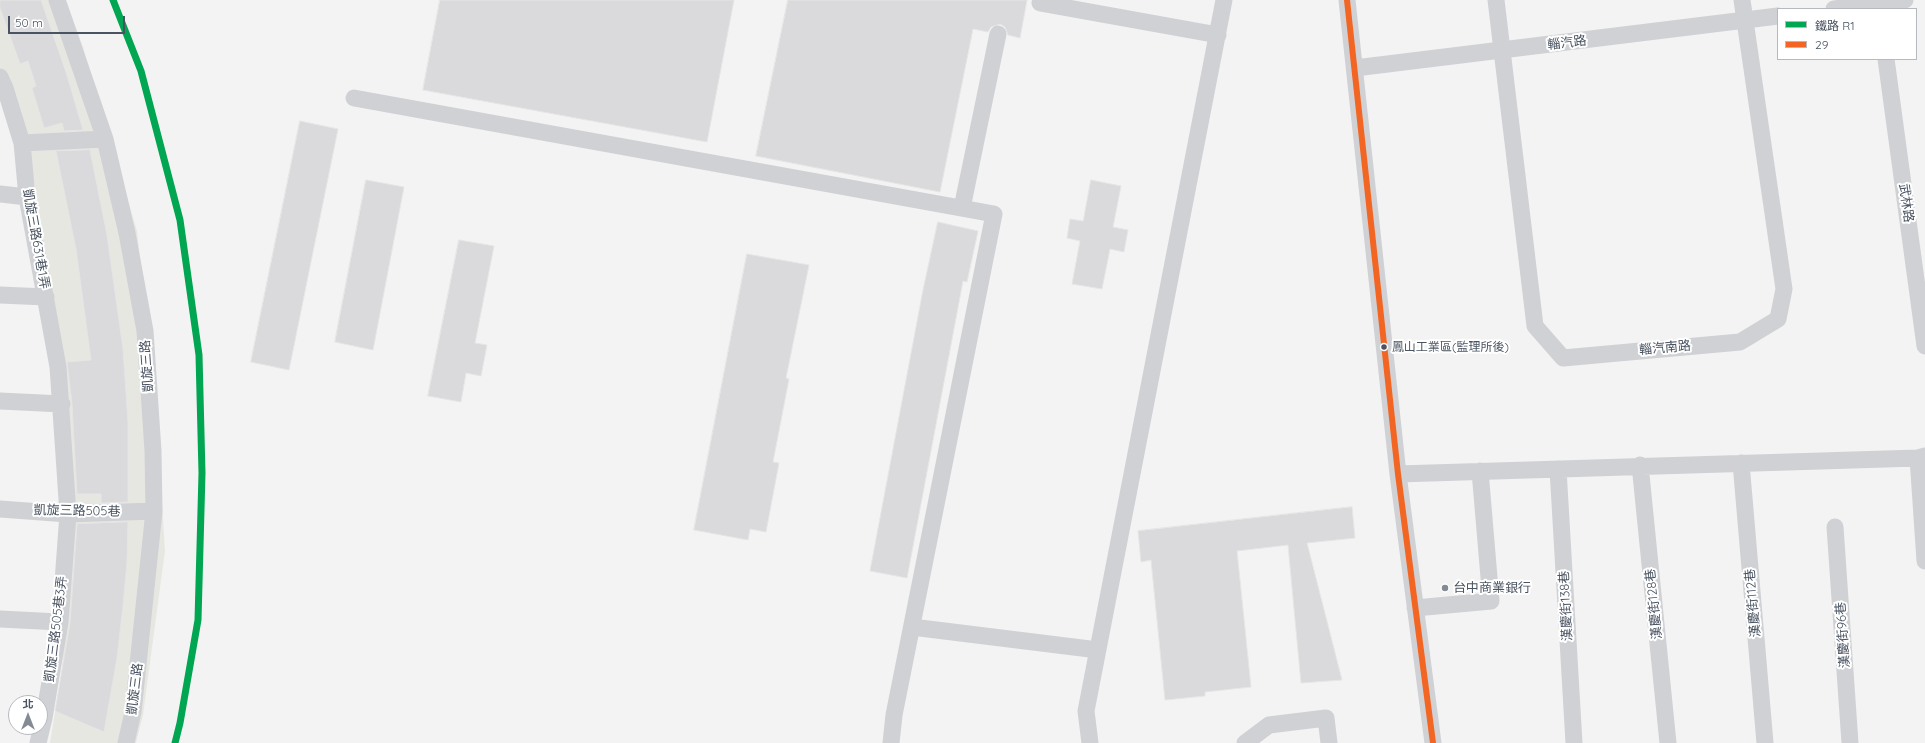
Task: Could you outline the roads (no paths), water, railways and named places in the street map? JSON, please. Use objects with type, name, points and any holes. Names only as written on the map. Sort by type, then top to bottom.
[{"type":"street","name":"凱旋三路","points":[[57,0],[105,138],[127,232],[145,331],[153,451],[154,511],[133,712],[126,743]]},
{"type":"street","points":[[1090,743],[1086,711],[1224,0]]},
{"type":"street","points":[[1347,0],[1398,474],[1433,743]]},
{"type":"street","points":[[1496,0],[1502,51]]},
{"type":"street","points":[[1742,0],[1744,20]]},
{"type":"street","points":[[1842,8],[1905,0]]},
{"type":"street","points":[[1040,3],[1218,35]]},
{"type":"street","name":"輜汽路","points":[[1355,68],[1777,16]]},
{"type":"street","name":"輜汽南路","points":[[1502,51],[1535,326],[1563,358],[1740,342],[1778,319],[1784,289],[1744,20]]},
{"type":"street","points":[[962,208],[998,34]]},
{"type":"street","name":"武林路","points":[[1886,60],[1925,346]]},
{"type":"street","name":"凱旋三路631巷1弄","points":[[2,84],[22,143],[27,196],[58,367],[62,404],[68,514]]},
{"type":"street","points":[[354,98],[994,214],[894,715],[891,743]]},
{"type":"street","points":[[22,143],[105,138]]},
{"type":"street","points":[[0,194],[27,196]]},
{"type":"street","points":[[0,295],[46,297]]},
{"type":"street","points":[[0,401],[62,404]]},
{"type":"street","points":[[1398,474],[1921,457],[1925,561]]},
{"type":"street","name":"漢慶街112巷","points":[[1741,463],[1765,743]]},
{"type":"street","name":"漢慶街128巷","points":[[1640,465],[1668,743]]},
{"type":"street","name":"漢慶街138巷","points":[[1558,469],[1574,743]]},
{"type":"street","points":[[1415,608],[1491,601],[1480,471]]},
{"type":"street","name":"凱旋三路505巷","points":[[0,509],[68,514],[154,511]]},
{"type":"street","name":"凱旋三路505巷3弄","points":[[38,743],[44,718],[60,622],[68,514]]},
{"type":"street","name":"漢慶街96巷","points":[[1835,527],[1850,743]]},
{"type":"street","points":[[0,619],[60,622]]},
{"type":"street","points":[[912,627],[1098,650]]},
{"type":"street","points":[[1245,743],[1269,725],[1326,718],[1329,743]]},
{"type":"rail line","name":"R1","points":[[113,0],[141,71],[180,220],[199,355],[202,473],[198,620],[180,723],[175,743]]},
{"type":"place","name":"鳳山工業區(監理所後)","points":[[1384,347]]},
{"type":"place","name":"台中商業銀行","points":[[1445,588]]}]
